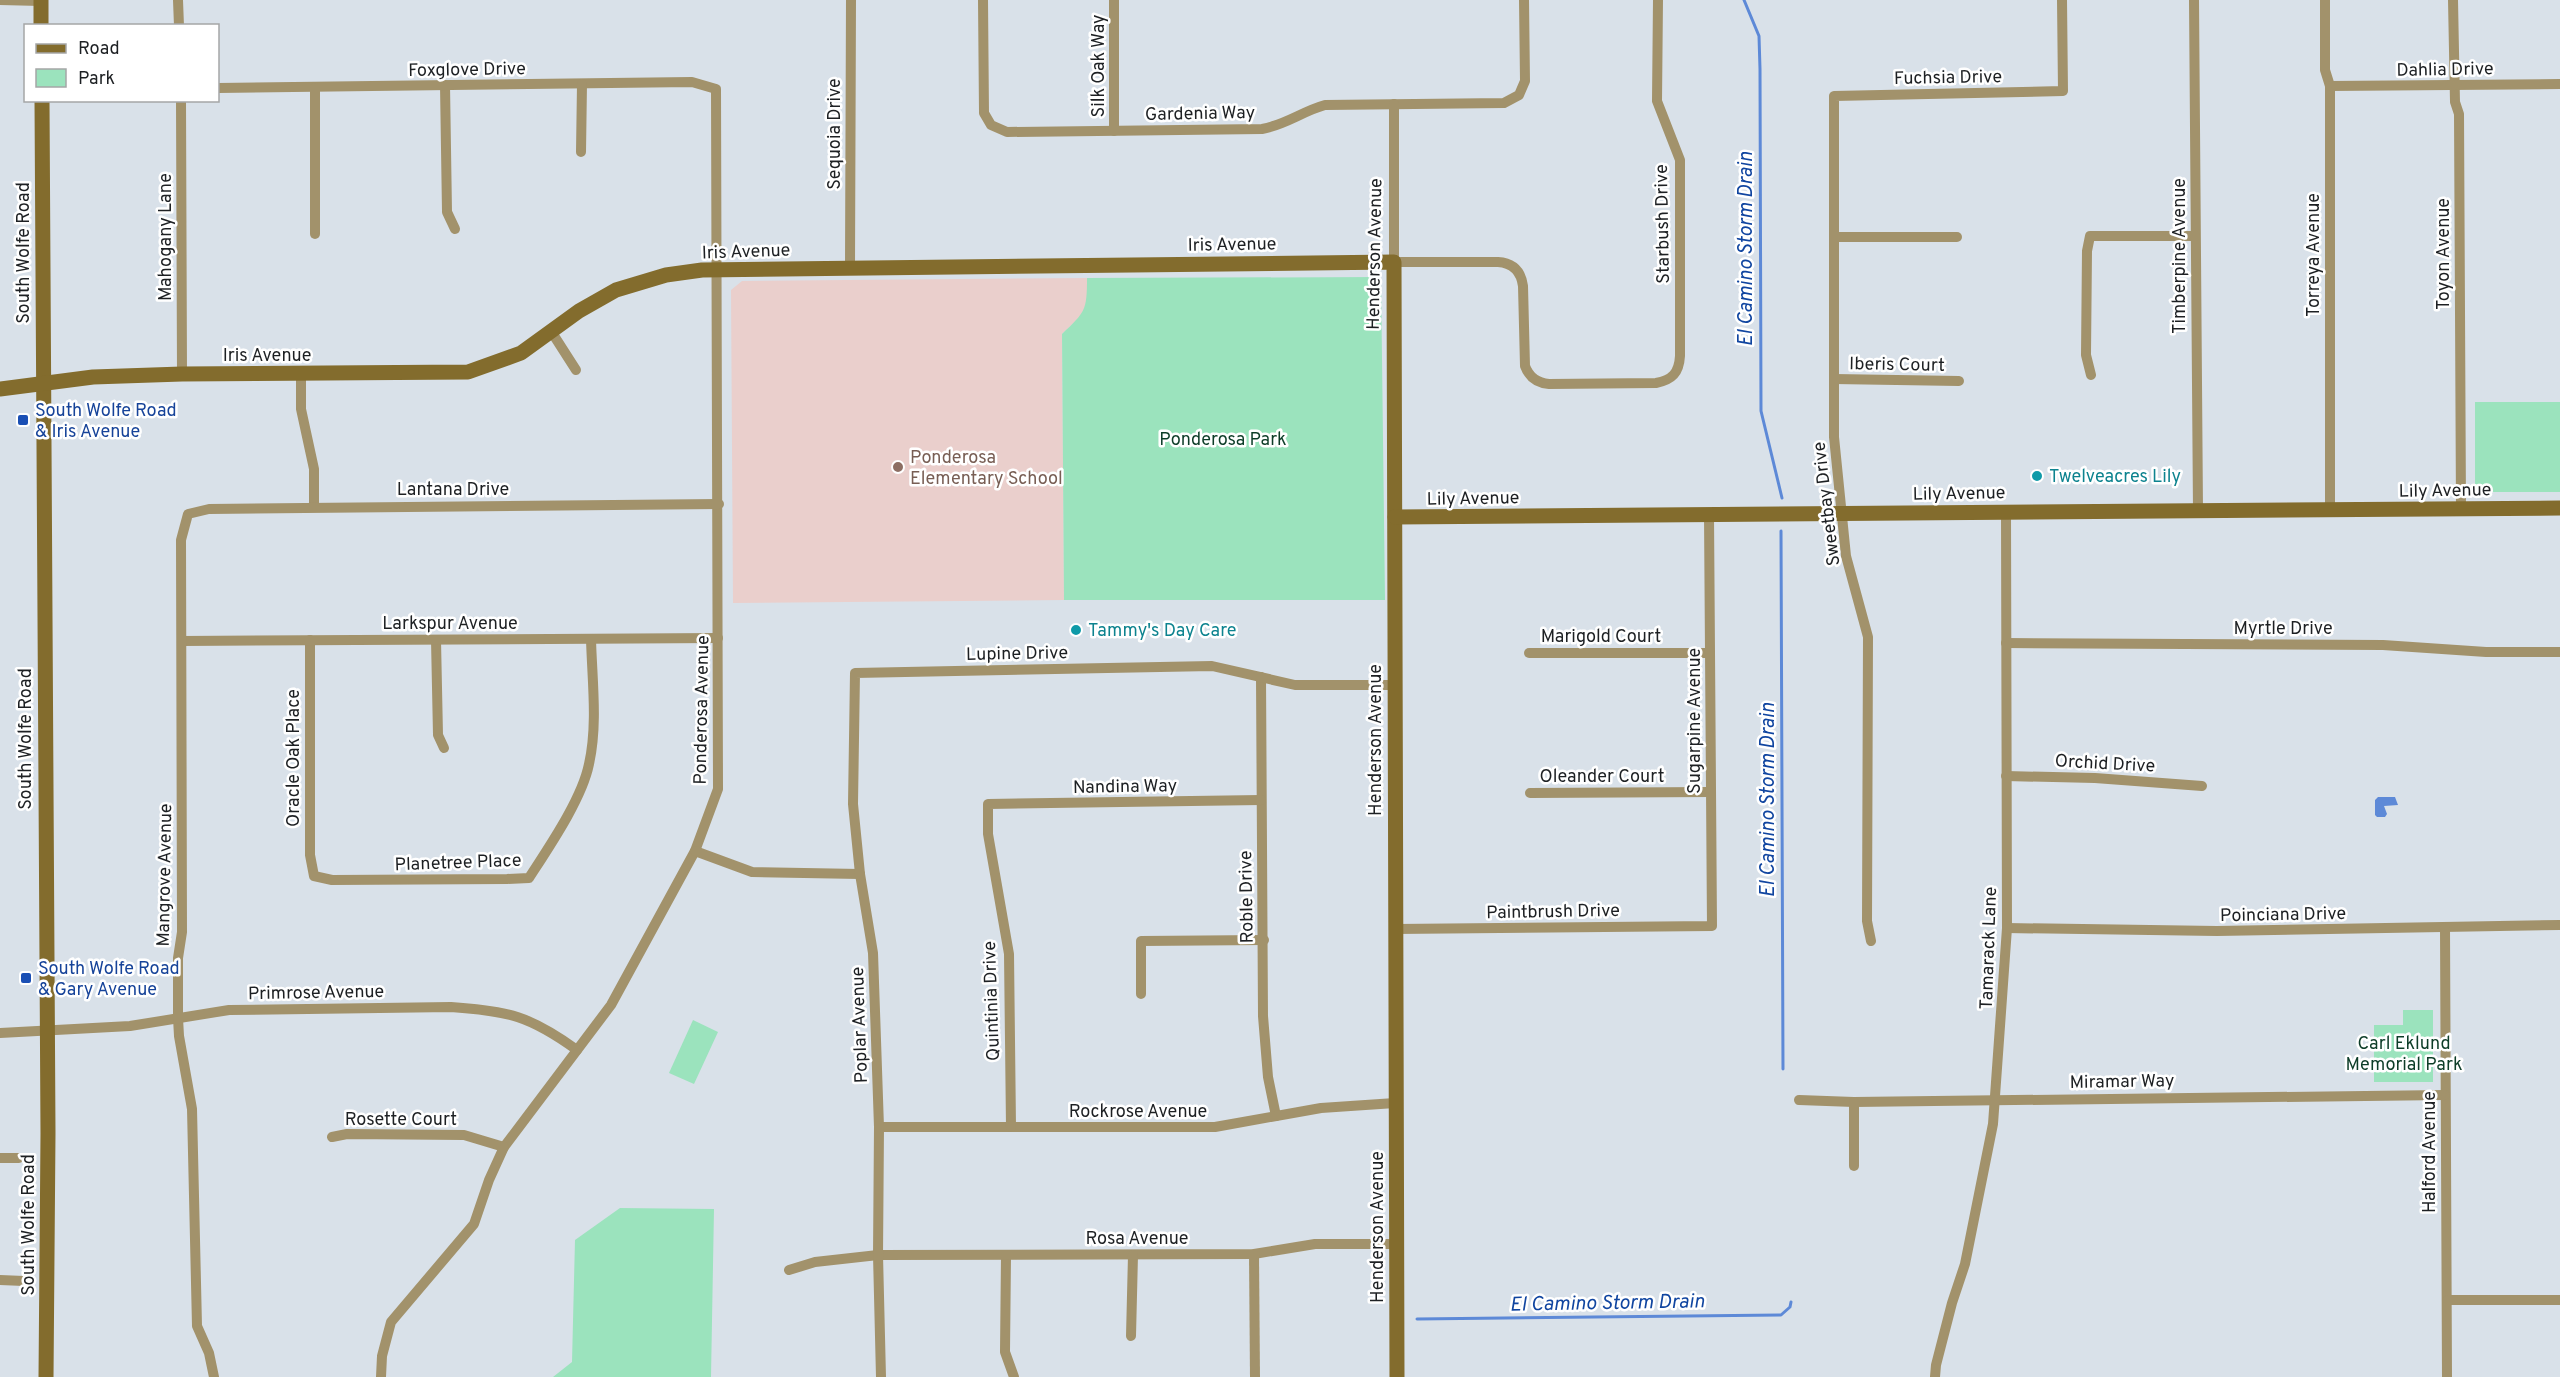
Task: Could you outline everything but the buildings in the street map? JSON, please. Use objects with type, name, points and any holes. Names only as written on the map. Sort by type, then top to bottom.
[{"type":"street","points":[[0,0],[41,0],[41,24]]},
{"type":"street","points":[[178,0],[179,24]]},
{"type":"street","name":"Sequoia Drive","points":[[850,267],[851,0]]},
{"type":"street","name":"Gardenia Way","points":[[983,0],[983,105],[992,125],[1006,132],[1262,129],[1276,126],[1312,108],[1325,105],[1504,104],[1519,95],[1524,81],[1524,0]]},
{"type":"street","name":"Silk Oak Way","points":[[1114,0],[1114,131]]},
{"type":"street","name":"Starbush Drive","points":[[1516,269],[1522,277],[1524,286],[1524,366],[1528,373],[1539,382],[1549,384],[1656,384],[1673,377],[1679,366],[1680,356],[1680,160],[1657,101],[1658,0]]},
{"type":"street","name":"Fuchsia Drive","points":[[1834,96],[2063,91],[2062,0]]},
{"type":"street","name":"Timberpine Avenue","points":[[2194,0],[2198,511]]},
{"type":"street","name":"Torreya Avenue","points":[[2325,0],[2325,70],[2330,86],[2330,511]]},
{"type":"street","name":"Toyon Avenue","points":[[2453,0],[2455,102],[2459,114],[2461,509]]},
{"type":"street","name":"Foxglove Drive","points":[[219,88],[692,82],[716,89]]},
{"type":"street","points":[[581,152],[582,84]]},
{"type":"street","name":"Dahlia Drive","points":[[2330,86],[2560,84]]},
{"type":"street","points":[[445,85],[447,212],[455,229]]},
{"type":"street","points":[[315,88],[315,234]]},
{"type":"street","name":"Ponderosa Avenue","points":[[381,1377],[382,1352],[391,1322],[474,1224],[489,1180],[504,1147],[611,1005],[695,851],[718,789],[719,504],[716,89]]},
{"type":"street","name":"Sweetbay Drive","points":[[1834,96],[1834,436],[1846,556],[1868,637],[1867,921],[1871,941]]},
{"type":"street","name":"South Wolfe Road","points":[[42,102],[46,1377]]},
{"type":"street","name":"Mahogany Lane","points":[[181,102],[182,374]]},
{"type":"street","name":"Henderson Avenue","points":[[1394,104],[1397,1377]]},
{"type":"street","points":[[2091,375],[2086,355],[2087,251],[2090,236],[2195,236]]},
{"type":"street","points":[[1834,237],[1957,237]]},
{"type":"street","name":"Iris Avenue","points":[[0,389],[93,377],[182,374],[301,375],[468,372],[521,353],[579,310],[616,290],[666,275],[717,269],[1394,262],[1498,262],[1516,269]]},
{"type":"street","points":[[551,331],[576,370]]},
{"type":"street","points":[[301,375],[301,409],[314,469],[314,507]]},
{"type":"street","name":"Iberis Court","points":[[1834,379],[1959,381]]},
{"type":"street","name":"Lantana Drive","points":[[188,514],[209,508],[719,504]]},
{"type":"street","name":"Lily Avenue","points":[[1395,517],[2560,508]]},
{"type":"street","name":"Tamarack Lane","points":[[1935,1377],[1936,1365],[1966,1257],[1994,1124],[2007,928],[2006,512]]},
{"type":"street","name":"Mangrove Avenue","points":[[188,514],[181,540],[182,932],[178,958],[178,1018],[192,1109],[197,1326],[208,1353],[214,1377]]},
{"type":"street","name":"Sugarpine Avenue","points":[[1709,515],[1712,926]]},
{"type":"street","name":"Larkspur Avenue","points":[[182,641],[718,638]]},
{"type":"street","name":"Planetree Place","points":[[314,876],[332,880],[529,878],[582,785],[590,762],[593,734],[591,639]]},
{"type":"street","name":"Oracle Oak Place","points":[[310,640],[310,855],[314,876]]},
{"type":"street","points":[[436,640],[438,735],[444,748]]},
{"type":"street","name":"Myrtle Drive","points":[[2006,644],[2383,645],[2486,652],[2560,652]]},
{"type":"street","name":"Marigold Court","points":[[1529,653],[1710,653]]},
{"type":"street","name":"Lupine Drive","points":[[855,673],[1212,666],[1295,685],[1394,685]]},
{"type":"street","name":"Poplar Avenue","points":[[855,673],[853,804],[860,874],[873,953],[879,1127],[878,1255],[881,1377]]},
{"type":"street","name":"Roble Drive","points":[[1262,677],[1263,1016],[1268,1077],[1276,1116]]},
{"type":"street","name":"Orchid Drive","points":[[2006,776],[2095,778],[2202,786]]},
{"type":"street","name":"Oleander Court","points":[[1530,793],[1711,792]]},
{"type":"street","name":"Nandina Way","points":[[988,804],[1262,800]]},
{"type":"street","name":"Quintinia Drive","points":[[988,804],[988,834],[1009,954],[1011,1127]]},
{"type":"street","points":[[695,851],[752,872],[860,874]]},
{"type":"street","name":"Poinciana Drive","points":[[2007,928],[2217,931],[2560,925]]},
{"type":"street","name":"Paintbrush Drive","points":[[1395,929],[1712,926]]},
{"type":"street","name":"Halford Avenue","points":[[2445,928],[2447,1377]]},
{"type":"street","points":[[1141,994],[1141,940],[1264,940]]},
{"type":"street","name":"Primrose Avenue","points":[[0,1033],[130,1026],[229,1010],[472,1008],[522,1017],[547,1029],[578,1050]]},
{"type":"street","name":"Miramar Way","points":[[1799,1100],[1854,1102],[2445,1095]]},
{"type":"street","points":[[1854,1102],[1854,1166]]},
{"type":"street","name":"Rockrose Avenue","points":[[879,1127],[1215,1127],[1321,1108],[1395,1103]]},
{"type":"street","name":"Rosette Court","points":[[332,1137],[347,1134],[464,1135],[504,1147]]},
{"type":"street","points":[[0,1158],[19,1158]]},
{"type":"street","name":"Rosa Avenue","points":[[789,1270],[815,1262],[878,1255],[1254,1254],[1315,1244],[1396,1244]]},
{"type":"street","points":[[1254,1254],[1256,1377]]},
{"type":"street","points":[[1131,1336],[1133,1255]]},
{"type":"street","points":[[1006,1256],[1005,1352],[1014,1377]]},
{"type":"street","points":[[0,1280],[24,1281]]},
{"type":"street","points":[[2448,1300],[2560,1300]]},
{"type":"shaded area","name":"Ponderosa Elementary School","points":[[1087,278],[1087,300],[1083,314],[1062,334],[1064,600],[733,603],[731,290],[742,281]]},
{"type":"green space","name":"Ponderosa Park","points":[[1381,277],[1385,600],[1064,600],[1062,334],[1076,321],[1083,310],[1087,278]]},
{"type":"green space","points":[[2475,402],[2560,402],[2560,492],[2475,492]]},
{"type":"green space","name":"Carl Eklund Memorial Park","points":[[2403,1010],[2433,1010],[2433,1082],[2374,1082],[2374,1025],[2403,1025]]},
{"type":"green space","points":[[693,1020],[718,1032],[694,1084],[669,1073]]},
{"type":"green space","points":[[620,1208],[714,1209],[711,1377],[553,1377],[572,1362],[575,1240]]},
{"type":"water","points":[[2378,797],[2395,797],[2398,805],[2384,806],[2387,814],[2385,817],[2377,817],[2375,800]]},
{"type":"waterway","name":"El Camino Storm Drain","points":[[1744,0],[1759,36],[1761,411],[1782,498]]},
{"type":"waterway","name":"El Camino Storm Drain","points":[[1781,531],[1783,1069]]},
{"type":"waterway","name":"El Camino Storm Drain","points":[[1417,1319],[1781,1315],[1790,1307],[1791,1302]]},
{"type":"place","name":"South Wolfe Road & Iris Avenue","points":[[23,420]]},
{"type":"place","name":"Ponderosa Elementary School","points":[[898,467]]},
{"type":"place","name":"Twelveacres Lily","points":[[2037,476]]},
{"type":"place","name":"Tammy's Day Care","points":[[1076,630]]},
{"type":"place","name":"South Wolfe Road & Gary Avenue","points":[[26,978]]}]
